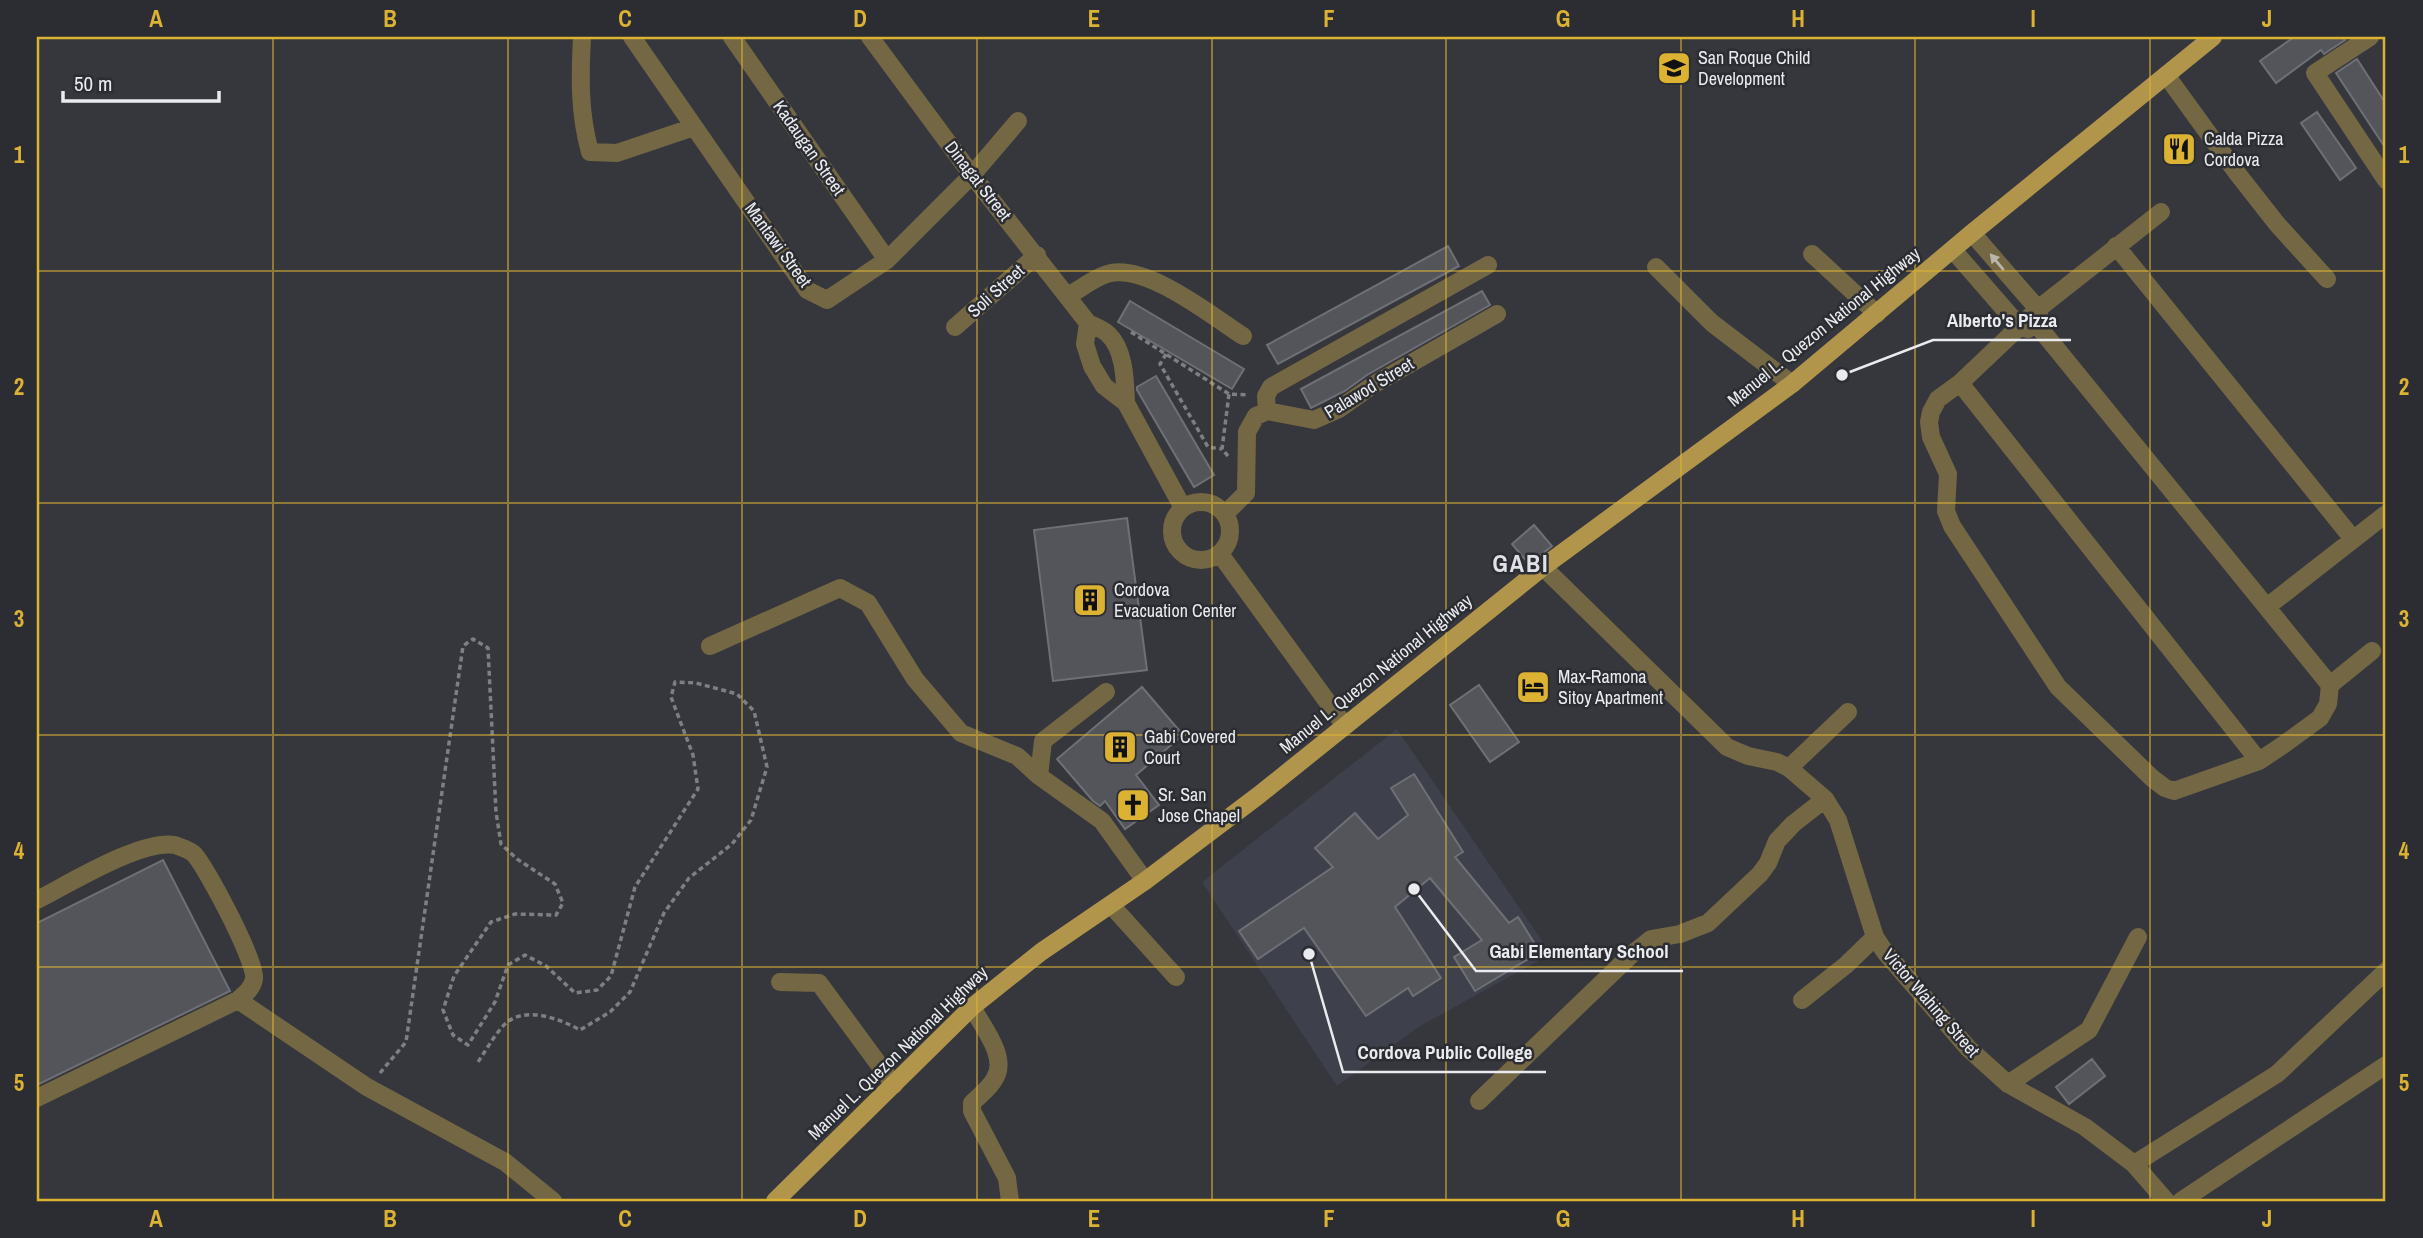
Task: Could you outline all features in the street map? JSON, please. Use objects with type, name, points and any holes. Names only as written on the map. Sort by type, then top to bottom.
[{"type":"main road","name":"Manuel L. Quezon National Highway","points":[[775,1201],[972,1007],[1041,952],[1145,881],[1259,795],[1543,566],[1792,384],[2213,37]]},
{"type":"street","points":[[582,37],[580,88],[583,127],[590,152],[617,153],[694,127]]},
{"type":"street","name":"Mantawi Street","points":[[632,37],[807,290],[827,300],[887,260],[972,175],[1018,121]]},
{"type":"street","name":"Kadaugan Street","points":[[732,37],[887,260]]},
{"type":"street","name":"Dinagat Street","points":[[870,37],[972,175],[1088,323],[1108,334],[1116,347],[1125,377],[1126,403]]},
{"type":"street","points":[[2370,37],[2315,73],[2386,180]]},
{"type":"street","points":[[2166,75],[2269,214],[2327,279]]},
{"type":"street","points":[[1972,233],[2038,309],[2042,331],[2330,685],[2328,704],[2320,718],[2259,761],[2174,791],[2165,788],[2058,687],[1952,526],[1946,511],[1948,474],[1931,437],[1929,422],[1938,399],[1960,383],[2038,309],[2161,212]]},
{"type":"street","points":[[2116,246],[2354,539]]},
{"type":"street","points":[[1952,250],[2020,327],[2042,331]]},
{"type":"street","points":[[1812,254],[1877,314]]},
{"type":"street","name":"Soli Street","points":[[955,327],[1037,255]]},
{"type":"street","points":[[1225,514],[1246,493],[1247,432],[1267,404],[1271,387],[1488,265]]},
{"type":"street","points":[[1656,267],[1716,327],[1792,384]]},
{"type":"street","points":[[1068,296],[1107,274],[1126,272],[1149,279],[1175,293],[1243,336]]},
{"type":"street","name":"Palawod Street","points":[[1267,404],[1314,420],[1339,409],[1373,385],[1497,314]]},
{"type":"street","name":"Dinagat Street","points":[[1088,323],[1085,344],[1088,358],[1104,386],[1126,403],[1183,508]]},
{"type":"street","points":[[1960,383],[2259,761]]},
{"type":"street","points":[[1198,502],[1209,503],[1225,514],[1230,532],[1227,546],[1220,554],[1208,559],[1197,559],[1179,549],[1172,531],[1174,520],[1183,508],[1198,502]]},
{"type":"street","points":[[2268,606],[2386,514]]},
{"type":"street","points":[[1220,554],[1345,726]]},
{"type":"street","name":"Victor Wahing Street","points":[[1543,566],[1727,747],[1789,768],[1825,799],[1839,820],[1875,937],[1968,1048],[2008,1084],[2085,1127],[2134,1164],[2166,1201]]},
{"type":"street","points":[[710,646],[840,588],[868,603],[915,679],[961,733],[1017,757],[1101,821],[1145,881]]},
{"type":"street","points":[[2330,685],[2372,651]]},
{"type":"street","points":[[1039,775],[1043,741],[1106,692]]},
{"type":"street","points":[[1789,768],[1848,712]]},
{"type":"street","points":[[1479,1101],[1651,939],[1681,934],[1708,923],[1760,874],[1777,841],[1793,824],[1825,799]]},
{"type":"street","points":[[37,900],[140,849],[164,844],[177,846],[193,853],[229,915],[254,969],[254,980],[248,992],[238,1000],[37,1098]]},
{"type":"street","points":[[1111,905],[1176,977]]},
{"type":"street","points":[[1802,1000],[1846,965],[1875,937]]},
{"type":"street","points":[[2008,1084],[2090,1030],[2138,937]]},
{"type":"street","points":[[2134,1164],[2277,1074],[2386,971]]},
{"type":"street","points":[[780,982],[819,983],[894,1085]]},
{"type":"street","points":[[238,1000],[367,1087],[505,1162],[553,1201]]},
{"type":"street","points":[[972,1007],[998,1055],[999,1070],[994,1081],[972,1103],[972,1111],[1007,1178],[1010,1201]]},
{"type":"street","points":[[2181,1201],[2386,1065]]},
{"type":"path","points":[[1127,330],[1229,394],[1267,404]]},
{"type":"path","points":[[1166,354],[1160,364],[1208,447],[1222,449]]},
{"type":"path","points":[[367,1087],[406,1042],[463,646],[472,639],[488,648],[496,812],[501,844],[517,859],[555,884],[563,903],[556,915],[515,914],[491,922],[461,965],[454,976],[443,1010],[453,1035],[468,1045],[495,1002],[508,965],[525,955],[546,966],[575,993],[597,989],[611,976],[635,887],[698,789],[693,755],[671,697],[675,682],[696,683],[737,694],[754,711],[767,767],[751,820],[733,844],[688,878],[664,913],[630,992],[610,1012],[580,1030],[544,1014],[519,1017],[505,1023],[478,1062]]},
{"type":"shaded area","points":[[1397,729],[1551,954],[1420,1026],[1337,1086],[1202,882]]},
{"type":"building","points":[[2294,37],[2342,37],[2345,40],[2324,54],[2321,50],[2276,83],[2260,61]]},
{"type":"building","points":[[2357,59],[2386,104],[2386,149],[2336,73]]},
{"type":"building","points":[[2317,112],[2356,168],[2340,180],[2301,123]]},
{"type":"building","points":[[1448,246],[1459,266],[1278,364],[1267,345]]},
{"type":"building","points":[[1482,291],[1490,305],[1367,375],[1345,391],[1311,408],[1301,389]]},
{"type":"building","points":[[1130,301],[1244,369],[1232,389],[1118,322]]},
{"type":"building","points":[[1156,376],[1214,475],[1194,487],[1137,390],[1137,387]]},
{"type":"building","name":"Cordova Evacuation Center","points":[[1127,518],[1147,670],[1053,681],[1034,530]]},
{"type":"building","points":[[1534,525],[1552,546],[1529,564],[1512,544]]},
{"type":"building","points":[[1479,685],[1519,742],[1490,762],[1450,705]]},
{"type":"building","name":"Gabi Covered Court","points":[[1142,687],[1183,735],[1136,775],[1159,805],[1125,829],[1105,801],[1100,806],[1093,801],[1057,759]]},
{"type":"building","points":[[1414,774],[1463,852],[1455,857],[1509,923],[1518,917],[1540,952],[1475,991],[1454,957],[1482,940],[1430,878],[1395,907],[1441,978],[1413,996],[1408,988],[1366,1016],[1304,928],[1258,959],[1239,931],[1333,867],[1315,848],[1355,813],[1378,839],[1408,815],[1391,788]]},
{"type":"building","points":[[163,860],[230,991],[37,1085],[37,923]]},
{"type":"building","points":[[2092,1059],[2105,1076],[2069,1104],[2056,1087]]},
{"type":"place","name":"San Roque Child Development","points":[[1674,68]]},
{"type":"place","name":"Calda Pizza Cordova","points":[[2179,149]]},
{"type":"place","name":"Alberto's Pizza","points":[[1842,375]]},
{"type":"place","name":"Cordova Evacuation Center","points":[[1090,600]]},
{"type":"place","name":"Max-Ramona Sitoy Apartment","points":[[1533,687]]},
{"type":"place","name":"Gabi Covered Court","points":[[1120,747]]},
{"type":"place","name":"Sr. San Jose Chapel","points":[[1133,805]]},
{"type":"place","name":"Gabi Elementary School","points":[[1414,889]]},
{"type":"place","name":"Cordova Public College","points":[[1309,954]]},
{"type":"district","name":"GABI","points":[[1521,564]]}]
